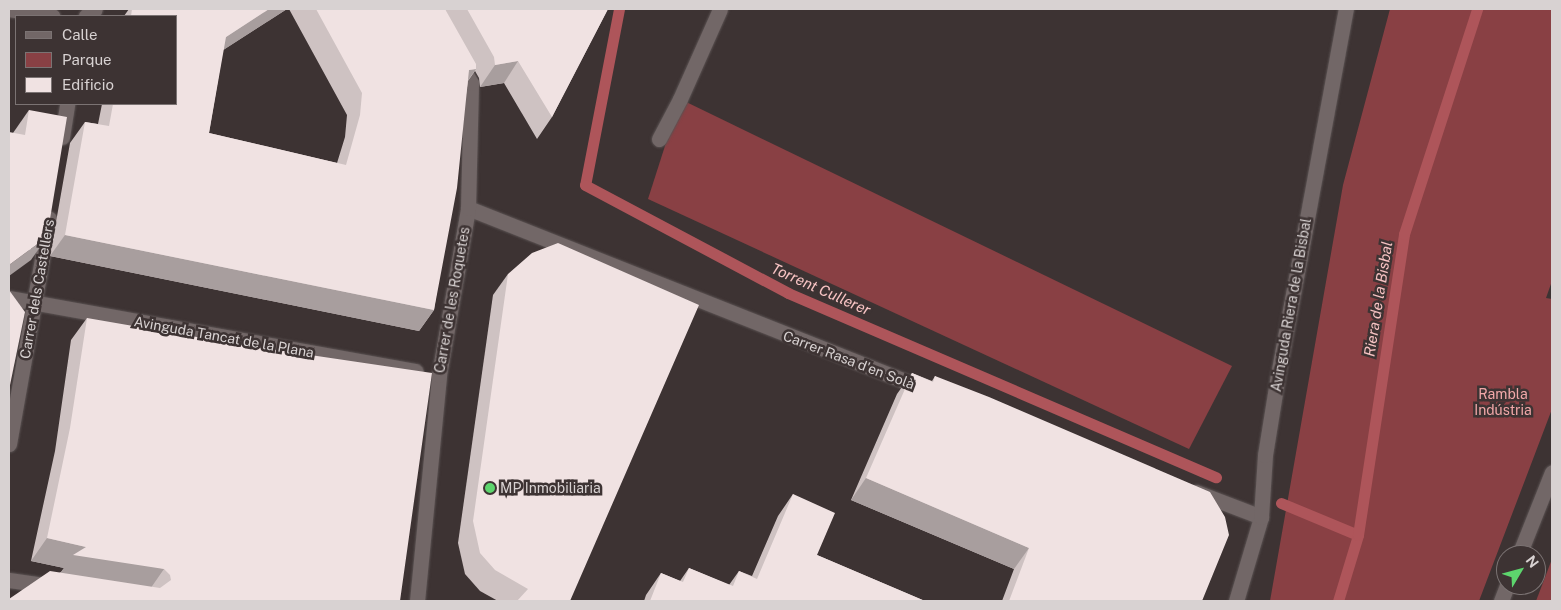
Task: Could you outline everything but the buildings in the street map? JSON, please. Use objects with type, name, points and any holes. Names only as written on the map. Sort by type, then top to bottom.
[{"type":"street","points":[[9,9],[46,15]]},
{"type":"street","points":[[659,139],[720,9]]},
{"type":"street","name":"Avinguda Riera de la Bisbal","points":[[1236,601],[1261,516],[1265,455],[1278,375],[1346,9]]},
{"type":"street","name":"Carrer de les Roquetes","points":[[420,600],[439,375],[468,208],[471,83],[452,50]]},
{"type":"street","points":[[59,151],[67,105]]},
{"type":"street","name":"Carrer dels Castellers","points":[[9,444],[52,199]]},
{"type":"street","name":"Carrer Rasa d'en Solà","points":[[468,208],[938,394]]},
{"type":"street","name":"Avinguda Tancat de la Plana","points":[[9,298],[439,375]]},
{"type":"street","points":[[1523,545],[1552,472]]},
{"type":"street","points":[[1178,485],[1261,516]]},
{"type":"street","points":[[9,580],[68,589]]},
{"type":"green space","name":"Rambla Indústria","points":[[1390,9],[1552,9],[1552,281],[1546,298],[1552,299],[1552,409],[1500,545],[1496,545],[1496,556],[1479,601],[1270,601],[1343,185]]},
{"type":"green space","points":[[680,99],[1232,366],[1189,449],[648,199]]},
{"type":"green space","points":[[1552,559],[1552,601],[1536,601],[1538,595],[1546,595],[1546,575]]},
{"type":"waterway","name":"Torrent Cullerer","points":[[619,9],[585,185],[788,293],[1216,477]]},
{"type":"waterway","name":"Riera de la Bisbal","points":[[1338,601],[1358,535],[1404,234],[1477,9]]},
{"type":"waterway","name":"Torrent Cullerer","points":[[1281,503],[1358,535]]},
{"type":"place","name":"MP Inmobiliaria","points":[[490,488]]}]
